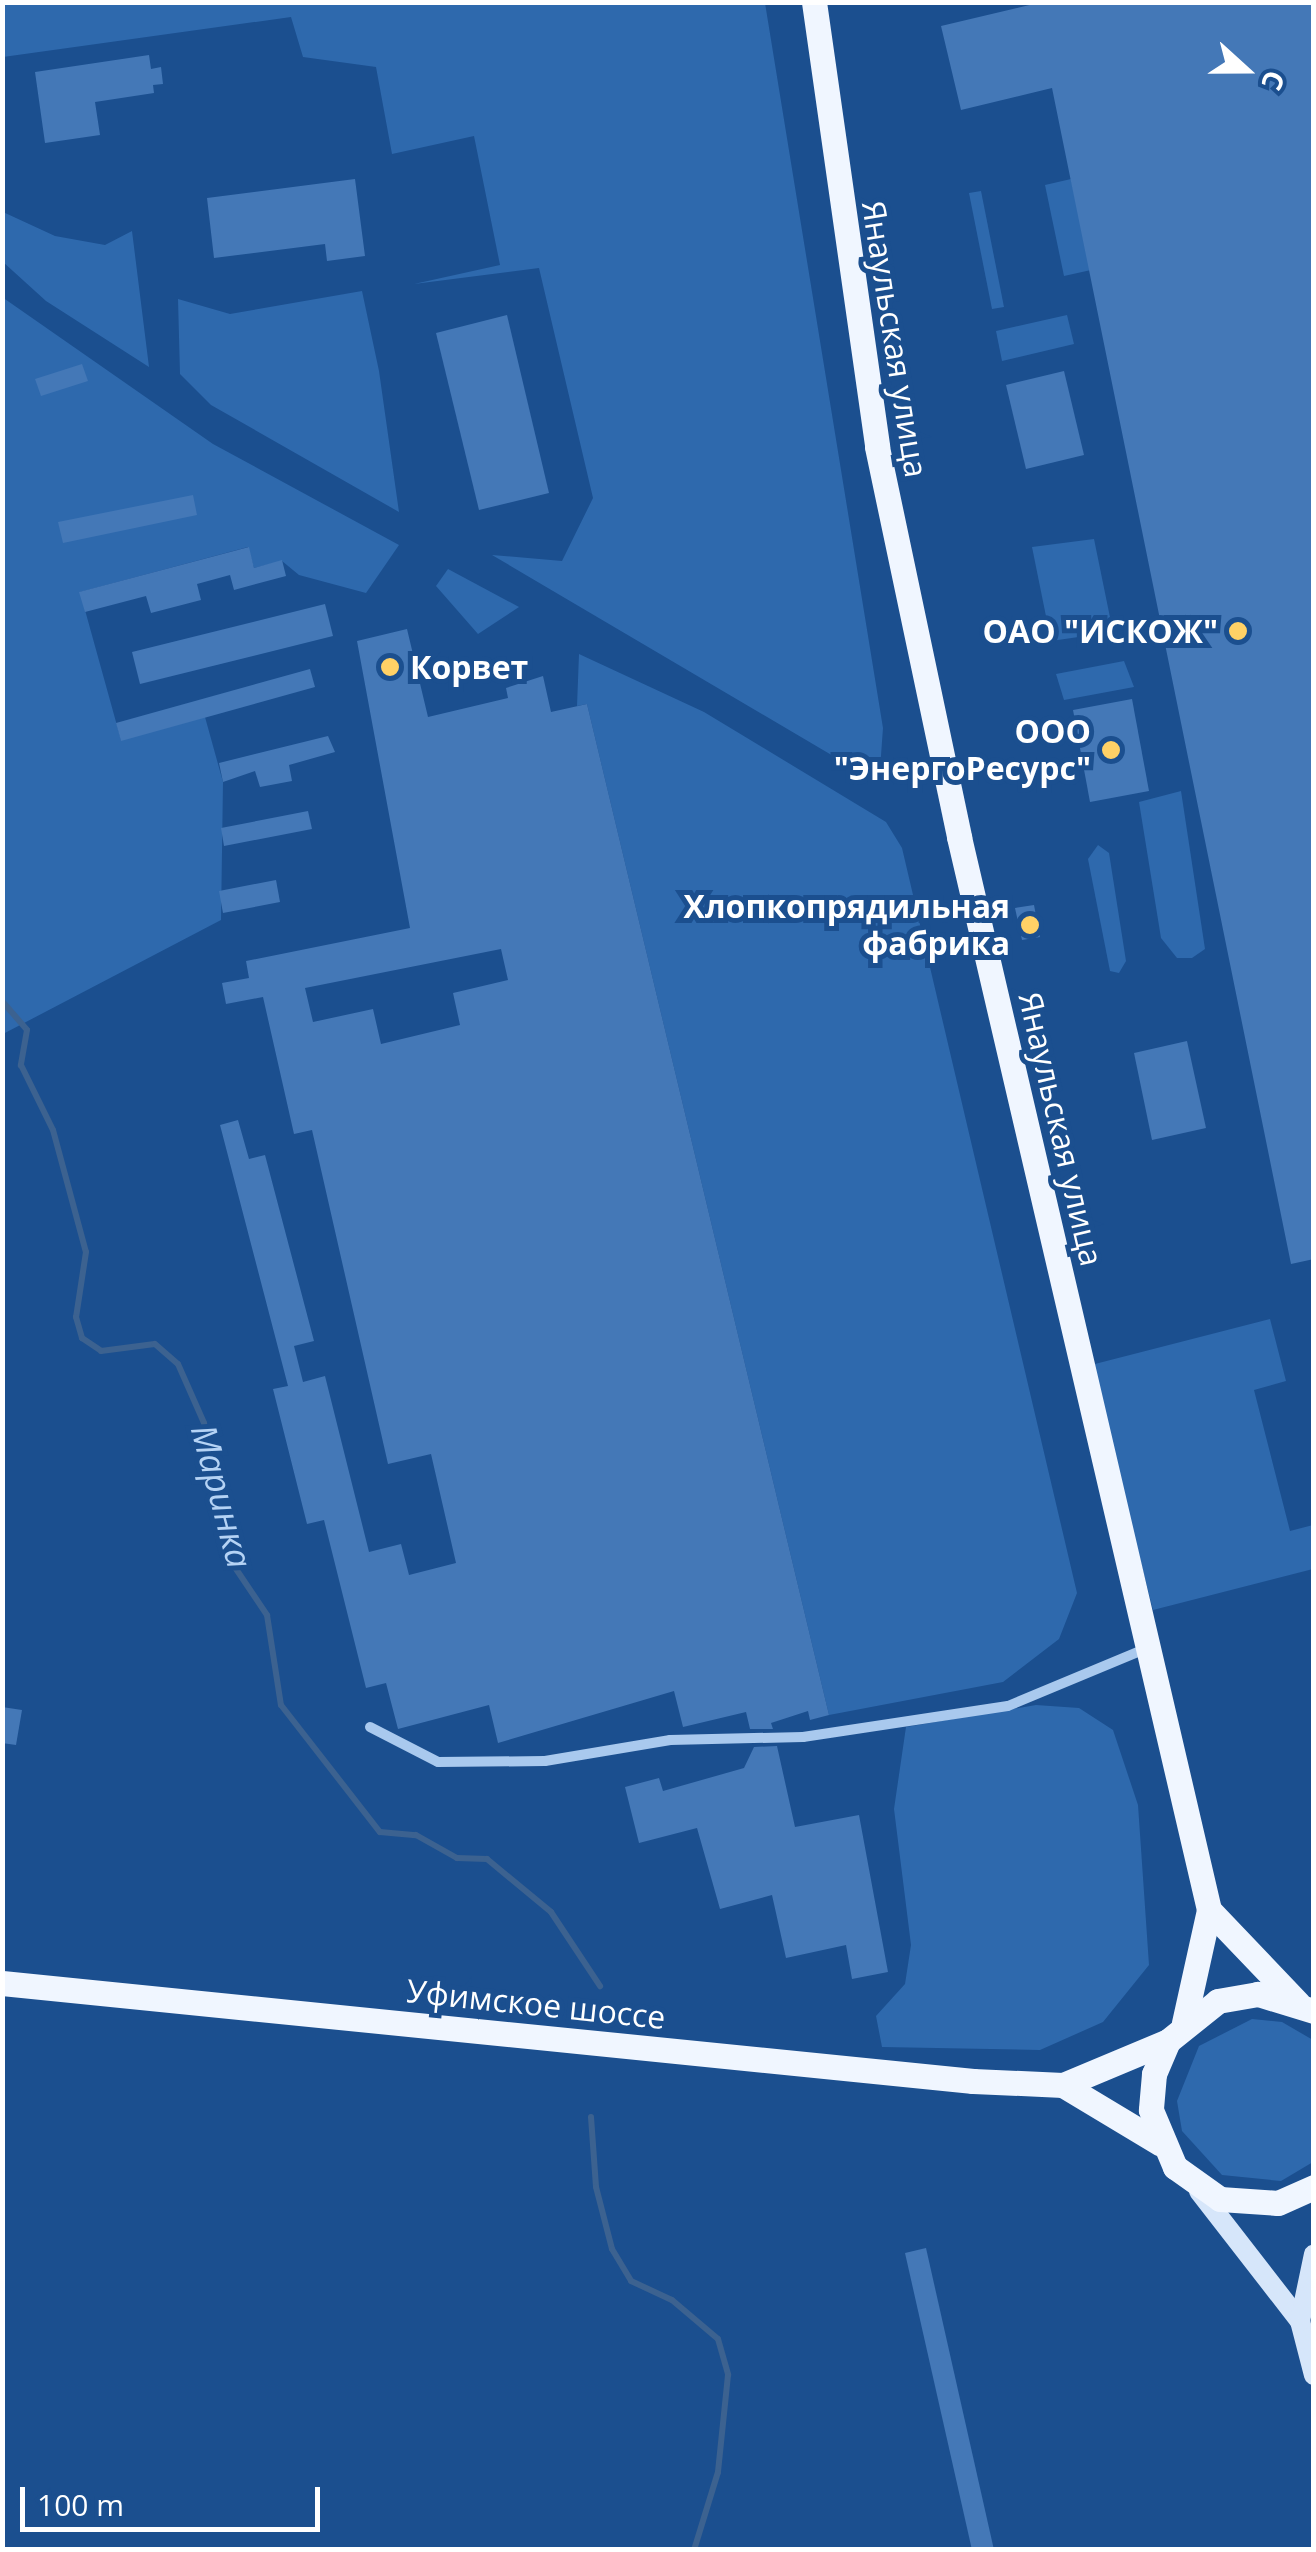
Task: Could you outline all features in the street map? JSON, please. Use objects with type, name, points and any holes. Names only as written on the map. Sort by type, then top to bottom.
[{"type":"main road","name":"Янаульская улица","points":[[814,2],[877,447],[959,837],[1209,1910]]},
{"type":"main road","points":[[1160,2144],[1151,2110],[1154,2074],[1176,2032],[1209,1910],[1306,2007]]},
{"type":"main road","name":"Уфимское шоссе","points":[[2,1983],[1063,2085]]},
{"type":"main road","points":[[1063,2085],[1176,2032],[1218,2001],[1245,1996],[1306,2007]]},
{"type":"main road","points":[[1063,2085],[1160,2144],[1300,2321],[1314,2376]]},
{"type":"main road","points":[[1194,2185],[1249,2205],[1278,2203],[1314,2186]]},
{"type":"main road","points":[[1300,2321],[1314,2254]]},
{"type":"street","points":[[370,1727],[438,1762],[545,1761],[670,1740],[803,1737],[1008,1706],[1149,1648]]},
{"type":"shaded area","points":[[2,3],[765,3],[883,728],[879,783],[492,555],[562,561],[593,498],[539,268],[414,284],[500,265],[474,136],[392,154],[376,67],[303,57],[291,17],[3,57]]},
{"type":"shaded area","points":[[1071,179],[1091,270],[1064,276],[1045,185]]},
{"type":"shaded area","points":[[981,191],[1004,307],[992,309],[969,193]]},
{"type":"shaded area","points":[[3,212],[55,236],[105,245],[132,231],[149,367],[46,301],[3,262]]},
{"type":"shaded area","points":[[362,291],[379,371],[399,512],[211,405],[180,374],[178,299],[230,314]]},
{"type":"shaded area","points":[[2,297],[213,444],[399,545],[366,593],[299,575],[282,561],[254,568],[248,547],[80,592],[121,740],[205,717],[223,782],[221,920],[3,1034]]},
{"type":"shaded area","points":[[1067,315],[1074,344],[1002,361],[996,331]]},
{"type":"shaded area","points":[[1094,539],[1113,632],[1051,641],[1032,547]]},
{"type":"shaded area","points":[[448,569],[519,607],[478,634],[436,586]]},
{"type":"shaded area","points":[[579,654],[704,712],[886,822],[902,848],[1077,1593],[1059,1639],[1003,1682],[829,1715],[587,704],[577,706]]},
{"type":"shaded area","points":[[1124,661],[1134,687],[1064,700],[1056,674]]},
{"type":"shaded area","points":[[1181,791],[1205,949],[1192,958],[1177,958],[1161,938],[1139,802]]},
{"type":"shaded area","points":[[1098,845],[1109,853],[1126,961],[1119,973],[1110,971],[1088,859]]},
{"type":"shaded area","points":[[1270,1319],[1286,1381],[1254,1390],[1290,1531],[1313,1525],[1313,1569],[1153,1610],[1091,1365]]},
{"type":"shaded area","points":[[1036,1705],[1079,1708],[1113,1730],[1138,1805],[1149,1965],[1103,2022],[1040,2050],[882,2047],[876,2016],[905,1984],[911,1945],[894,1809],[906,1727]]},
{"type":"shaded area","points":[[1252,2019],[1282,2022],[1313,2040],[1313,2162],[1281,2181],[1222,2175],[1182,2131],[1177,2101],[1199,2046]]},
{"type":"building","name":"ОАО \"ИСКОЖ\"","points":[[1042,2],[1314,2],[1314,1259],[1291,1264],[1052,88],[961,110],[941,26]]},
{"type":"building","points":[[149,55],[151,69],[161,67],[163,84],[153,85],[154,93],[95,102],[100,135],[45,143],[35,72]]},
{"type":"building","points":[[355,179],[365,256],[327,261],[325,244],[214,258],[207,198]]},
{"type":"building","points":[[507,315],[549,493],[479,510],[436,333]]},
{"type":"building","points":[[82,364],[88,381],[41,396],[35,379]]},
{"type":"building","points":[[1064,371],[1084,455],[1026,469],[1006,385]]},
{"type":"building","points":[[193,495],[197,515],[63,543],[58,522]]},
{"type":"building","points":[[249,547],[254,568],[282,560],[286,576],[234,590],[230,575],[197,584],[201,600],[151,613],[146,596],[85,612],[79,592]]},
{"type":"building","points":[[325,604],[333,636],[140,684],[132,652]]},
{"type":"building","points":[[407,629],[428,717],[508,698],[506,688],[543,676],[551,712],[587,704],[829,1715],[810,1720],[808,1711],[771,1723],[773,1729],[750,1729],[746,1712],[683,1727],[674,1691],[498,1743],[489,1705],[398,1729],[386,1683],[366,1688],[324,1520],[307,1524],[273,1389],[288,1386],[220,1125],[238,1120],[249,1159],[265,1155],[314,1341],[294,1346],[303,1382],[325,1376],[369,1552],[401,1544],[409,1575],[456,1563],[431,1454],[388,1464],[312,1130],[294,1134],[263,997],[226,1004],[222,983],[249,978],[246,961],[410,928],[357,641]],"holes":[[[501,949],[508,980],[453,993],[460,1025],[381,1044],[373,1009],[313,1022],[305,988]]]},
{"type":"building","points":[[310,669],[315,687],[121,741],[116,723]]},
{"type":"building","name":"ООО \"ЭнергоРесурс\"","points":[[1132,699],[1149,791],[1090,802],[1073,710]]},
{"type":"building","points":[[328,736],[335,752],[289,765],[292,781],[260,787],[255,771],[223,782],[219,763]]},
{"type":"building","points":[[308,811],[312,829],[224,846],[221,828]]},
{"type":"building","points":[[276,880],[280,902],[223,913],[219,891]]},
{"type":"building","points":[[1034,905],[1040,937],[1022,940],[1015,908]]},
{"type":"building","points":[[1187,1041],[1206,1128],[1152,1140],[1134,1053]]},
{"type":"building","points":[[2,1707],[22,1710],[16,1745],[2,1743]]},
{"type":"building","points":[[777,1746],[795,1827],[859,1815],[888,1972],[852,1979],[846,1945],[786,1958],[772,1895],[720,1909],[697,1828],[639,1843],[625,1787],[659,1778],[663,1791],[744,1768],[754,1747]]},
{"type":"building","points":[[926,2248],[994,2550],[972,2550],[905,2253]]},
{"type":"waterway","name":"Маринка","points":[[2,1001],[27,1030],[21,1065],[53,1130],[86,1252],[76,1317],[82,1338],[101,1351],[155,1344],[178,1364],[204,1423],[232,1563],[267,1615],[281,1705],[380,1832],[416,1835],[457,1858],[487,1859],[551,1912],[600,1986]]},
{"type":"waterway","name":"Маринка","points":[[591,2117],[596,2187],[612,2249],[631,2281],[672,2300],[718,2339],[728,2375],[718,2472],[694,2550]]},
{"type":"place","name":"ОАО \"ИСКОЖ\"","points":[[1238,631]]},
{"type":"place","name":"Корвет","points":[[390,667]]},
{"type":"place","name":"ООО \"ЭнергоРесурс\"","points":[[1111,750]]},
{"type":"place","name":"Хлопкопрядильная фабрика","points":[[1030,925]]}]
